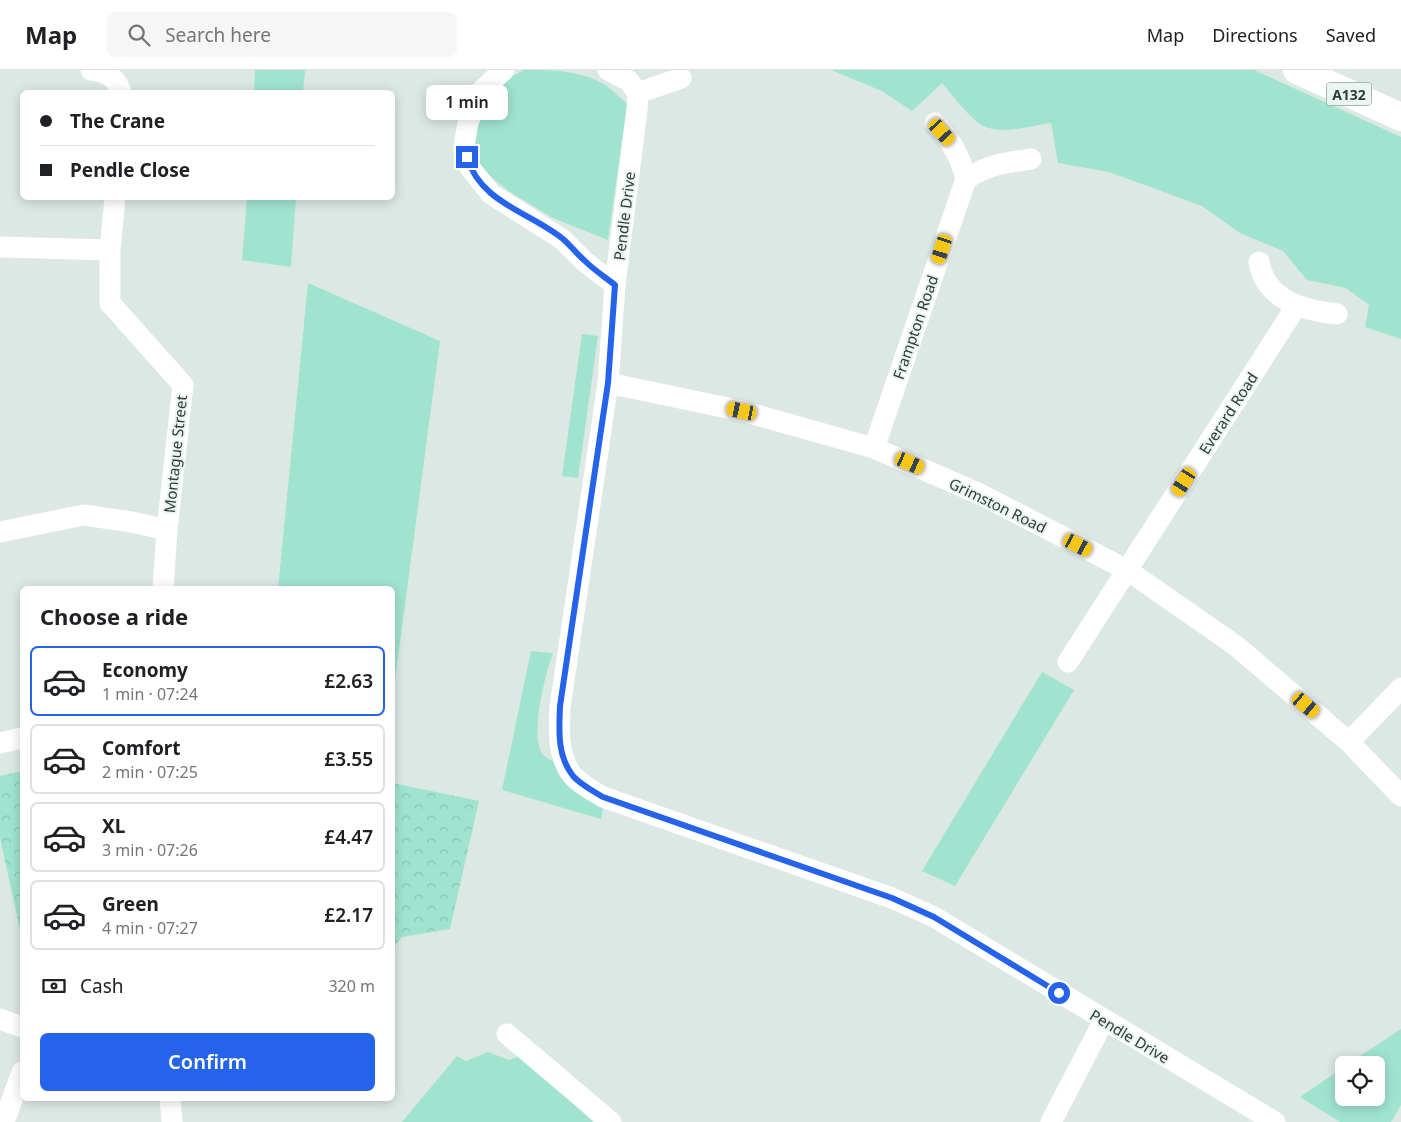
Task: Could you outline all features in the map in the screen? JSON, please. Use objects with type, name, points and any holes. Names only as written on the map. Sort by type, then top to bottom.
[{"type":"main road","name":"A132","points":[[1297,70],[1401,117]]},
{"type":"street","points":[[90,70],[104,72],[118,84],[120,90]]},
{"type":"street","points":[[504,70],[480,92],[468,123],[464,146],[470,168],[491,194],[562,239],[585,262],[615,285]]},
{"type":"street","points":[[608,70],[629,81],[638,93],[681,78]]},
{"type":"street","name":"Pendle Drive","points":[[638,93],[615,285],[608,383],[560,706],[558,737],[565,761],[573,776],[603,797],[900,902],[934,917],[1275,1122]]},
{"type":"street","points":[[935,123],[950,140],[958,153],[966,179],[979,170],[996,164],[1031,159]]},
{"type":"street","name":"Frampton Road","points":[[874,448],[966,179]]},
{"type":"street","name":"Montague Street","points":[[115,200],[110,250],[110,303],[183,385],[167,530],[163,586]]},
{"type":"street","points":[[0,247],[110,250]]},
{"type":"street","points":[[1259,262],[1261,274],[1278,296],[1307,310],[1337,314]]},
{"type":"street","name":"Everard Road","points":[[1068,662],[1297,305]]},
{"type":"street","name":"Grimston Road","points":[[608,383],[742,411],[874,448],[982,495],[1127,570],[1235,645],[1349,742],[1401,796]]},
{"type":"street","points":[[0,532],[84,515],[132,522],[167,530]]},
{"type":"street","points":[[1349,742],[1401,688]]},
{"type":"street","points":[[0,743],[20,738]]},
{"type":"street","points":[[0,1019],[20,1026]]},
{"type":"street","points":[[1051,1122],[1104,1020]]},
{"type":"street","points":[[507,1034],[611,1122]]},
{"type":"street","points":[[4,1122],[20,1078]]},
{"type":"street","points":[[170,1101],[172,1122]]},
{"type":"green space","points":[[255,70],[305,70],[303,90],[254,90]]},
{"type":"green space","points":[[524,70],[567,72],[587,77],[607,86],[627,104],[608,240],[553,218],[510,192],[484,171],[473,149],[478,119],[488,96],[505,80]]},
{"type":"green space","points":[[831,70],[1254,70],[1401,137],[1401,339],[1365,327],[1369,305],[1346,288],[1307,280],[1283,251],[1240,233],[1202,206],[1109,172],[1058,163],[1051,123],[1012,130],[992,129],[976,121],[942,83],[912,111],[882,91]]},
{"type":"green space","points":[[247,200],[296,200],[291,267],[242,260]]},
{"type":"green space","points":[[308,283],[440,341],[395,680],[395,586],[278,586]]},
{"type":"green space","points":[[582,334],[598,336],[578,478],[562,476]]},
{"type":"green space","points":[[531,651],[553,653],[546,675],[538,717],[538,743],[541,752],[554,762],[563,781],[579,794],[603,807],[601,819],[502,790]]},
{"type":"green space","points":[[1042,672],[1074,690],[955,886],[922,871]]},
{"type":"green space","points":[[20,771],[20,930],[0,838],[0,776]]},
{"type":"green space","points":[[395,783],[479,801],[450,929],[402,937],[395,946]]},
{"type":"green space","points":[[1401,1029],[1401,1105],[1391,1122],[1340,1122],[1300,1097],[1335,1073],[1335,1106],[1385,1106],[1385,1056],[1360,1056]]},
{"type":"green space","points":[[488,1052],[509,1060],[517,1057],[531,1063],[593,1122],[402,1122],[457,1056],[466,1061]]},
{"type":"route","points":[[467,157],[470,168],[491,194],[507,206],[562,239],[585,262],[615,285],[608,383],[560,706],[558,737],[565,761],[573,776],[603,797],[892,898],[934,917],[1059,993]]}]
